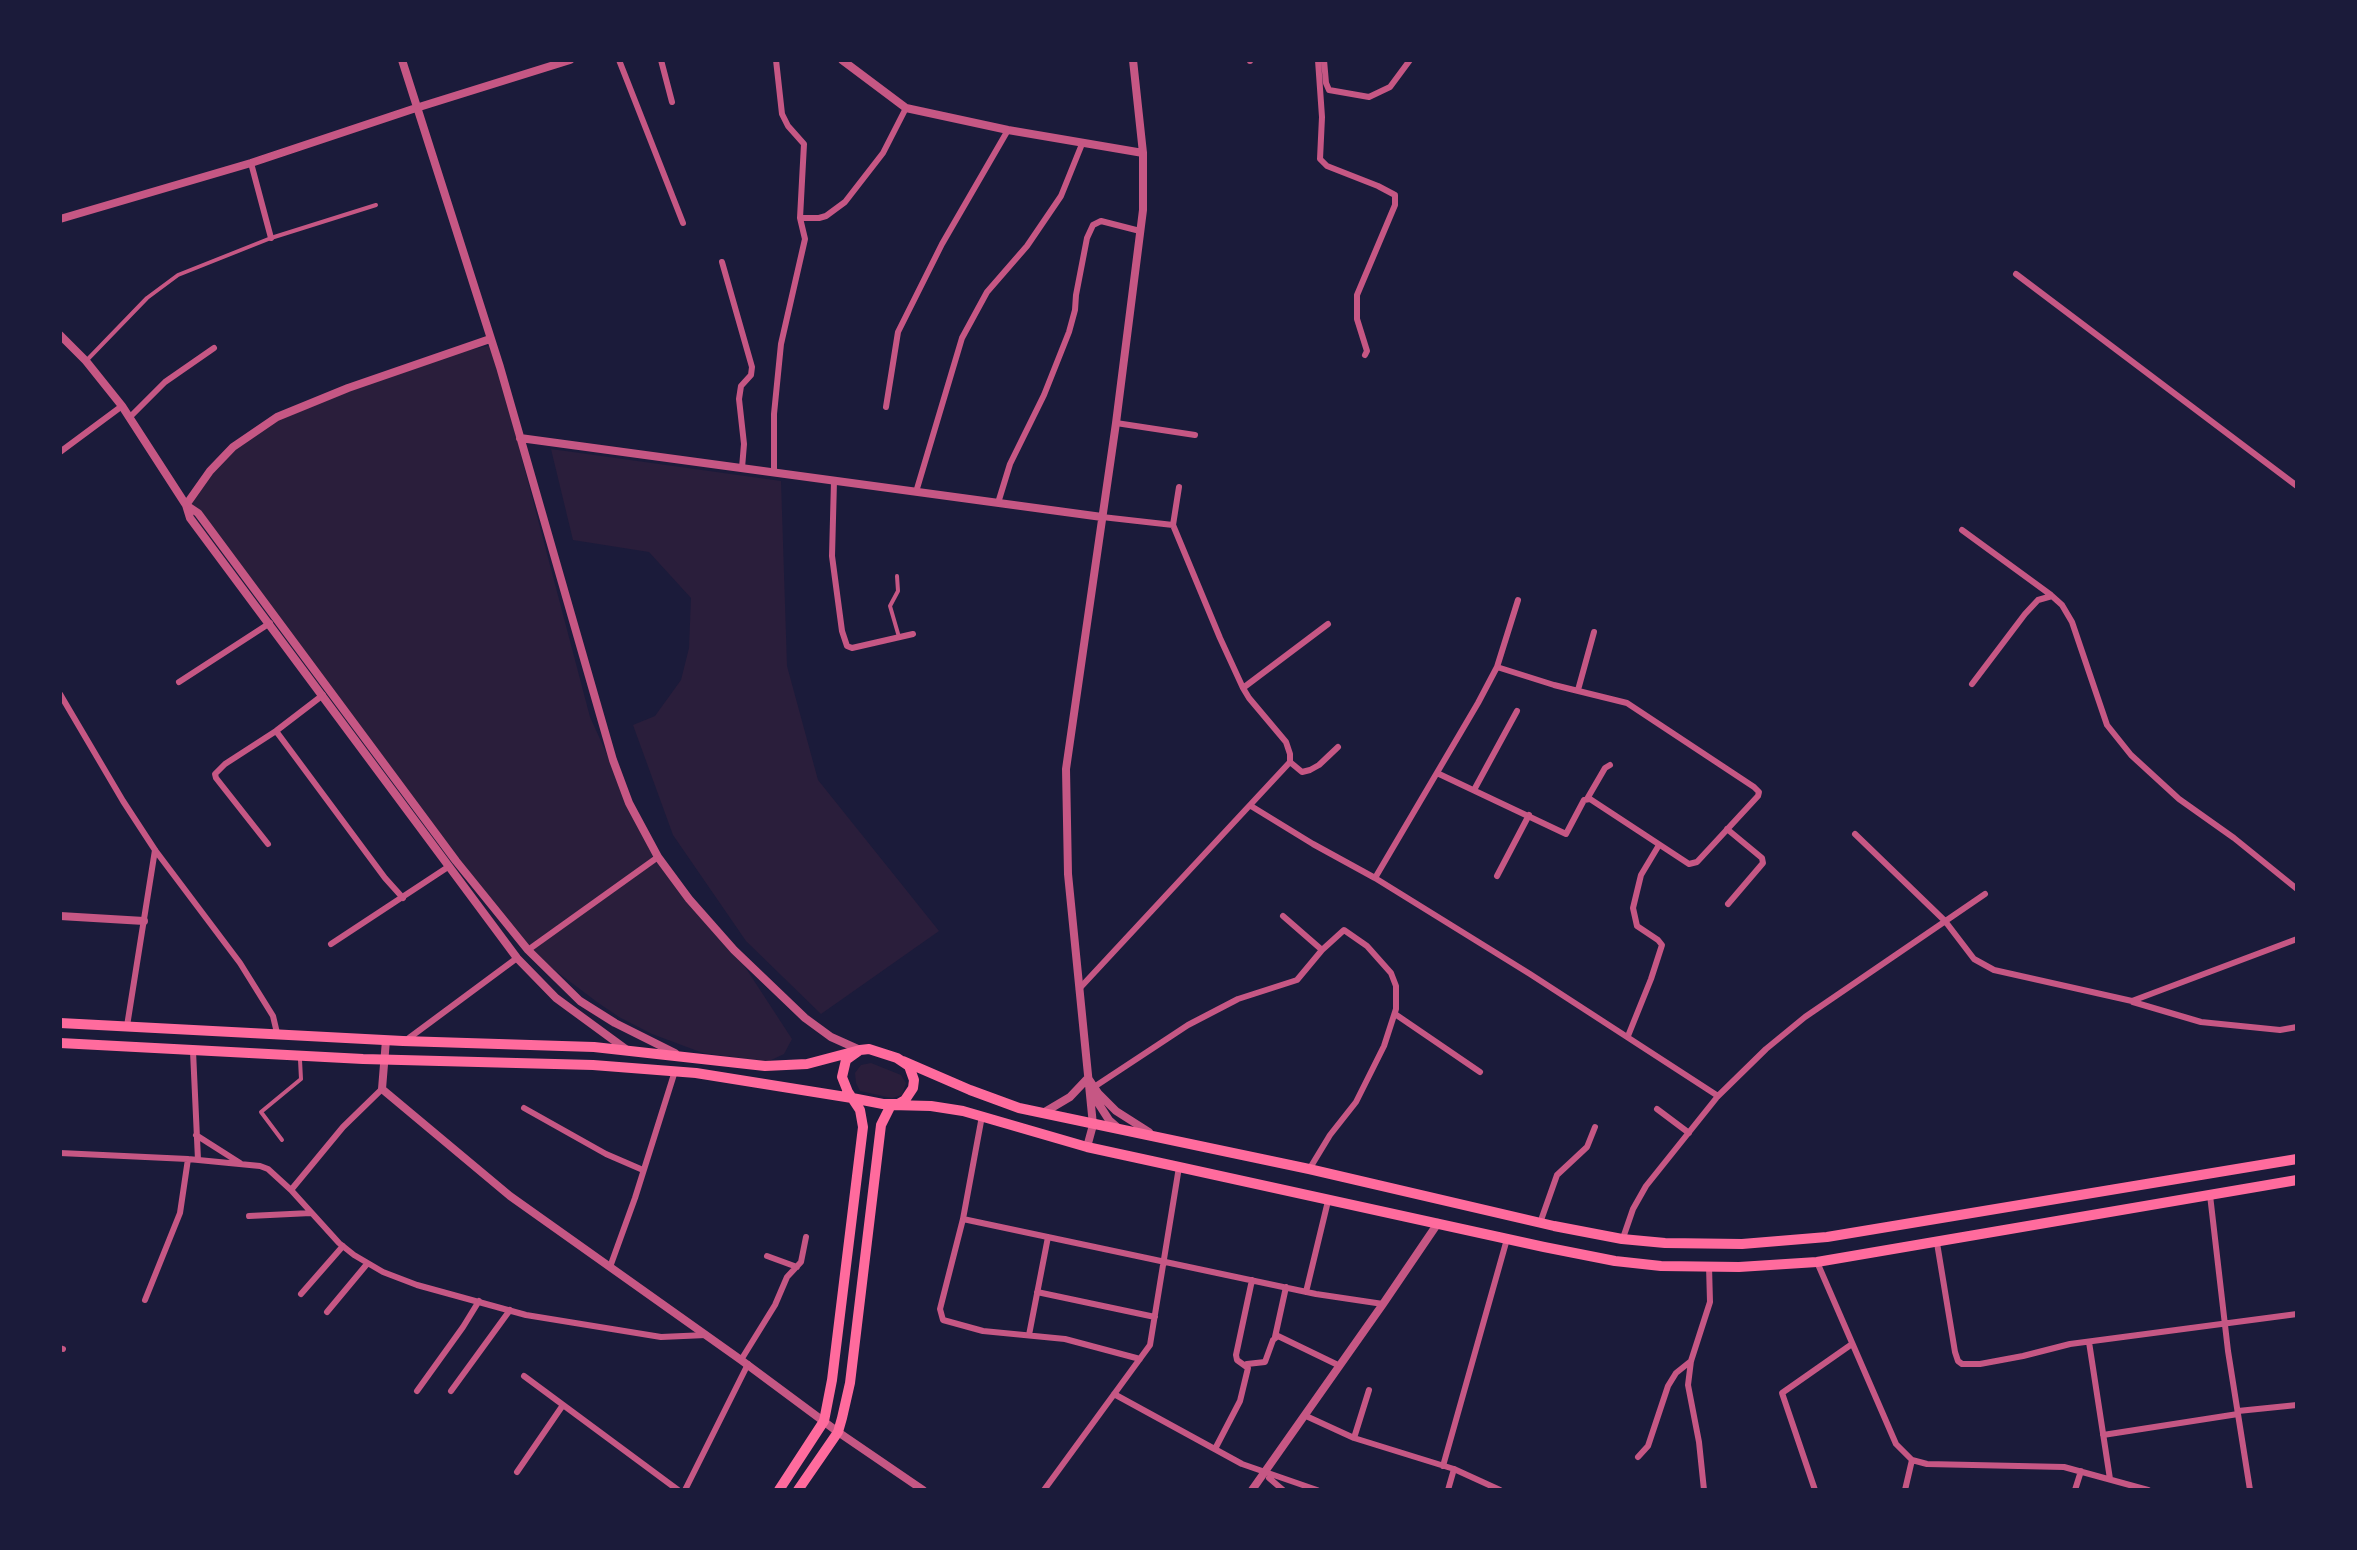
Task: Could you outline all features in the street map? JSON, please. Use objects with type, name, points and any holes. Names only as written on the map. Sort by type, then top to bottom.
[{"type":"main road","points":[[60,1023],[594,1047],[787,1066],[860,1050],[878,1051],[1019,1108],[1622,1239],[1742,1244],[1827,1238],[2297,1159]]},
{"type":"main road","points":[[60,1044],[592,1064],[675,1071],[891,1105],[931,1106],[982,1116],[1087,1147],[1328,1200],[1614,1261],[1661,1266],[1817,1262],[2297,1180]]},
{"type":"main road","points":[[779,1490],[824,1422],[832,1380],[863,1127],[860,1110],[844,1085],[842,1069],[846,1060],[860,1050]]},
{"type":"main road","points":[[632,1053],[659,1070]]},
{"type":"main road","points":[[798,1490],[838,1432],[850,1383],[882,1121],[891,1105],[904,1100],[913,1088],[912,1073],[903,1061]]},
{"type":"main road","points":[[2126,1188],[2127,1209]]},
{"type":"main road","points":[[1438,1223],[1444,1200]]},
{"type":"street","points":[[402,60],[520,438],[613,760],[629,802],[658,858],[734,950],[830,1037],[860,1050]]},
{"type":"street","points":[[60,218],[251,163],[570,60]]},
{"type":"street","points":[[619,60],[683,222]]},
{"type":"street","points":[[662,60],[672,102]]},
{"type":"street","points":[[774,472],[774,414],[781,344],[805,244],[800,218],[804,144],[782,114],[776,60]]},
{"type":"street","points":[[842,60],[906,108],[1142,153]]},
{"type":"street","points":[[1087,1147],[1093,1125],[1091,1086],[1068,874],[1066,769],[1143,210],[1142,153],[1132,60]]},
{"type":"street","points":[[1321,60],[1329,90],[1368,97],[1390,87],[1410,60]]},
{"type":"street","points":[[1321,60],[1320,160],[1395,195],[1356,295],[1356,314],[1368,350],[1364,356]]},
{"type":"street","points":[[800,218],[826,216],[844,202],[882,152],[906,108]]},
{"type":"street","points":[[886,407],[898,332],[1008,130]]},
{"type":"street","points":[[916,492],[962,338],[987,292],[1054,208],[1082,144]]},
{"type":"street","points":[[251,163],[271,238]]},
{"type":"street","points":[[998,503],[1010,464],[1069,332],[1087,238],[1093,225],[1101,221],[1140,230]]},
{"type":"street","points":[[722,262],[752,367],[738,399],[744,444],[742,468]]},
{"type":"street","points":[[2016,274],[2297,486]]},
{"type":"street","points":[[60,335],[130,417],[186,505],[190,518],[528,950],[580,1001],[615,1023],[682,1055]]},
{"type":"street","points":[[186,505],[233,446],[277,417],[490,339]]},
{"type":"street","points":[[130,417],[165,382],[214,348]]},
{"type":"street","points":[[60,452],[122,406]]},
{"type":"street","points":[[1116,424],[1195,436]]},
{"type":"street","points":[[520,438],[1174,525]]},
{"type":"street","points":[[834,481],[832,556],[847,646],[913,634]]},
{"type":"street","points":[[1080,989],[1290,762],[1286,742],[1244,688],[1174,525],[1179,487]]},
{"type":"street","points":[[186,505],[198,513],[448,867],[517,958],[556,998],[632,1053]]},
{"type":"street","points":[[1962,530],[2062,606],[2072,622],[2108,724],[2132,755],[2180,799],[2297,889]]},
{"type":"street","points":[[1972,684],[2025,614],[2038,600],[2052,596]]},
{"type":"street","points":[[1375,878],[1496,667],[1518,600]]},
{"type":"street","points":[[178,682],[270,622]]},
{"type":"street","points":[[1244,688],[1328,624]]},
{"type":"street","points":[[1578,690],[1594,632]]},
{"type":"street","points":[[1496,667],[1627,703],[1759,792],[1693,864],[1587,799]]},
{"type":"street","points":[[268,844],[215,774],[326,693]]},
{"type":"street","points":[[60,694],[155,850],[240,963],[272,1016],[277,1034]]},
{"type":"street","points":[[1474,790],[1517,711]]},
{"type":"street","points":[[276,731],[384,878],[403,898]]},
{"type":"street","points":[[1290,762],[1302,772],[1310,770],[1338,747]]},
{"type":"street","points":[[1437,773],[1566,834],[1604,768],[1610,765]]},
{"type":"street","points":[[1251,806],[1375,878],[1718,1096]]},
{"type":"street","points":[[1497,876],[1529,815]]},
{"type":"street","points":[[1727,829],[1763,862],[1728,904]]},
{"type":"street","points":[[1855,834],[1945,920],[1974,958],[1985,966],[2132,1001],[2201,1022],[2280,1030],[2297,1027]]},
{"type":"street","points":[[1628,1036],[1662,945],[1637,926],[1632,908],[1641,875],[1660,845]]},
{"type":"street","points":[[127,1026],[155,850]]},
{"type":"street","points":[[528,950],[658,858]]},
{"type":"street","points":[[331,944],[448,867]]},
{"type":"street","points":[[1622,1239],[1646,1186],[1718,1096],[1766,1048],[1985,894]]},
{"type":"street","points":[[60,916],[144,921]]},
{"type":"street","points":[[1282,916],[1322,950]]},
{"type":"street","points":[[1043,1113],[1188,1025],[1238,1000],[1294,982],[1344,930],[1367,946],[1393,977],[1395,1014],[1356,1102],[1309,1169]]},
{"type":"street","points":[[2132,1001],[2297,939]]},
{"type":"street","points":[[403,1041],[517,958]]},
{"type":"street","points":[[1395,1014],[1480,1072]]},
{"type":"street","points":[[291,1190],[343,1127],[382,1089],[386,1040]]},
{"type":"street","points":[[193,1050],[198,1160]]},
{"type":"street","points":[[610,1267],[675,1071]]},
{"type":"street","points":[[1091,1086],[1109,1120],[1120,1130]]},
{"type":"street","points":[[1091,1086],[1116,1111],[1162,1139]]},
{"type":"street","points":[[382,1089],[510,1196],[924,1490]]},
{"type":"street","points":[[524,1108],[643,1170]]},
{"type":"street","points":[[1657,1109],[1689,1132]]},
{"type":"street","points":[[982,1116],[940,1316],[950,1324],[982,1331],[1065,1339],[1140,1359]]},
{"type":"street","points":[[1540,1222],[1557,1176],[1587,1146],[1595,1127]]},
{"type":"street","points":[[196,1134],[241,1164]]},
{"type":"street","points":[[60,1153],[188,1159],[268,1169],[343,1246],[367,1264],[425,1288],[526,1315],[661,1337],[706,1335]]},
{"type":"street","points":[[145,1300],[180,1213],[188,1159]]},
{"type":"street","points":[[1044,1490],[1150,1345],[1178,1167]]},
{"type":"street","points":[[2210,1195],[2224,1325],[2250,1490]]},
{"type":"street","points":[[1306,1292],[1328,1200]]},
{"type":"street","points":[[249,1216],[312,1213]]},
{"type":"street","points":[[963,1218],[1306,1292],[1383,1304]]},
{"type":"street","points":[[1252,1490],[1438,1223]]},
{"type":"street","points":[[524,1376],[681,1490],[787,1277],[802,1259],[806,1237]]},
{"type":"street","points":[[1029,1335],[1048,1238]]},
{"type":"street","points":[[1443,1466],[1507,1239]]},
{"type":"street","points":[[1937,1242],[1954,1352],[1962,1364],[1980,1364],[2070,1344],[2297,1314]]},
{"type":"street","points":[[301,1294],[343,1246]]},
{"type":"street","points":[[767,1256],[797,1267]]},
{"type":"street","points":[[1817,1262],[1896,1444],[1912,1460],[1927,1464],[2064,1467],[2147,1490]]},
{"type":"street","points":[[328,1312],[367,1264]]},
{"type":"street","points":[[1704,1490],[1699,1442],[1688,1396],[1691,1361],[1710,1302],[1709,1266]]},
{"type":"street","points":[[1215,1449],[1240,1401],[1248,1368],[1236,1355],[1252,1280]]},
{"type":"street","points":[[1246,1365],[1265,1362],[1286,1287]]},
{"type":"street","points":[[1038,1292],[1155,1317]]},
{"type":"street","points":[[417,1391],[479,1301]]},
{"type":"street","points":[[451,1390],[510,1310]]},
{"type":"street","points":[[1275,1337],[1340,1366]]},
{"type":"street","points":[[2088,1342],[2110,1480]]},
{"type":"street","points":[[1816,1490],[1782,1393],[1852,1344]]},
{"type":"street","points":[[1638,1457],[1648,1446],[1668,1386],[1691,1361]]},
{"type":"street","points":[[1354,1438],[1370,1390]]},
{"type":"street","points":[[1114,1394],[1264,1473],[1317,1490]]},
{"type":"street","points":[[517,1472],[563,1405]]},
{"type":"street","points":[[2103,1435],[2297,1405]]},
{"type":"street","points":[[1306,1416],[1354,1438],[1443,1466],[1500,1490]]},
{"type":"street","points":[[1905,1490],[1912,1460]]},
{"type":"street","points":[[1448,1490],[1454,1470]]},
{"type":"street","points":[[2075,1490],[2081,1472]]},
{"type":"street","points":[[1264,1473],[1283,1490]]},
{"type":"lane","points":[[86,361],[147,298],[178,274],[271,238],[376,205]]},
{"type":"lane","points":[[897,576],[898,592],[890,606],[899,637]]},
{"type":"lane","points":[[282,1140],[261,1112],[300,1079],[300,1056]]},
{"type":"shaded area","points":[[492,345],[590,717],[658,857],[734,950],[792,1039],[784,1054],[767,1062],[703,1053],[652,1034],[619,1017],[528,950],[456,861],[219,541],[186,505],[210,471],[256,429],[426,360]]},
{"type":"shaded area","points":[[551,449],[781,481],[787,666],[818,780],[939,931],[821,1014],[746,941],[673,835],[633,725],[655,716],[681,680],[689,648],[691,598],[649,552],[573,540]]},
{"type":"shaded area","points":[[871,1063],[901,1075],[906,1083],[902,1095],[892,1098],[860,1091],[855,1073],[861,1065]]}]
